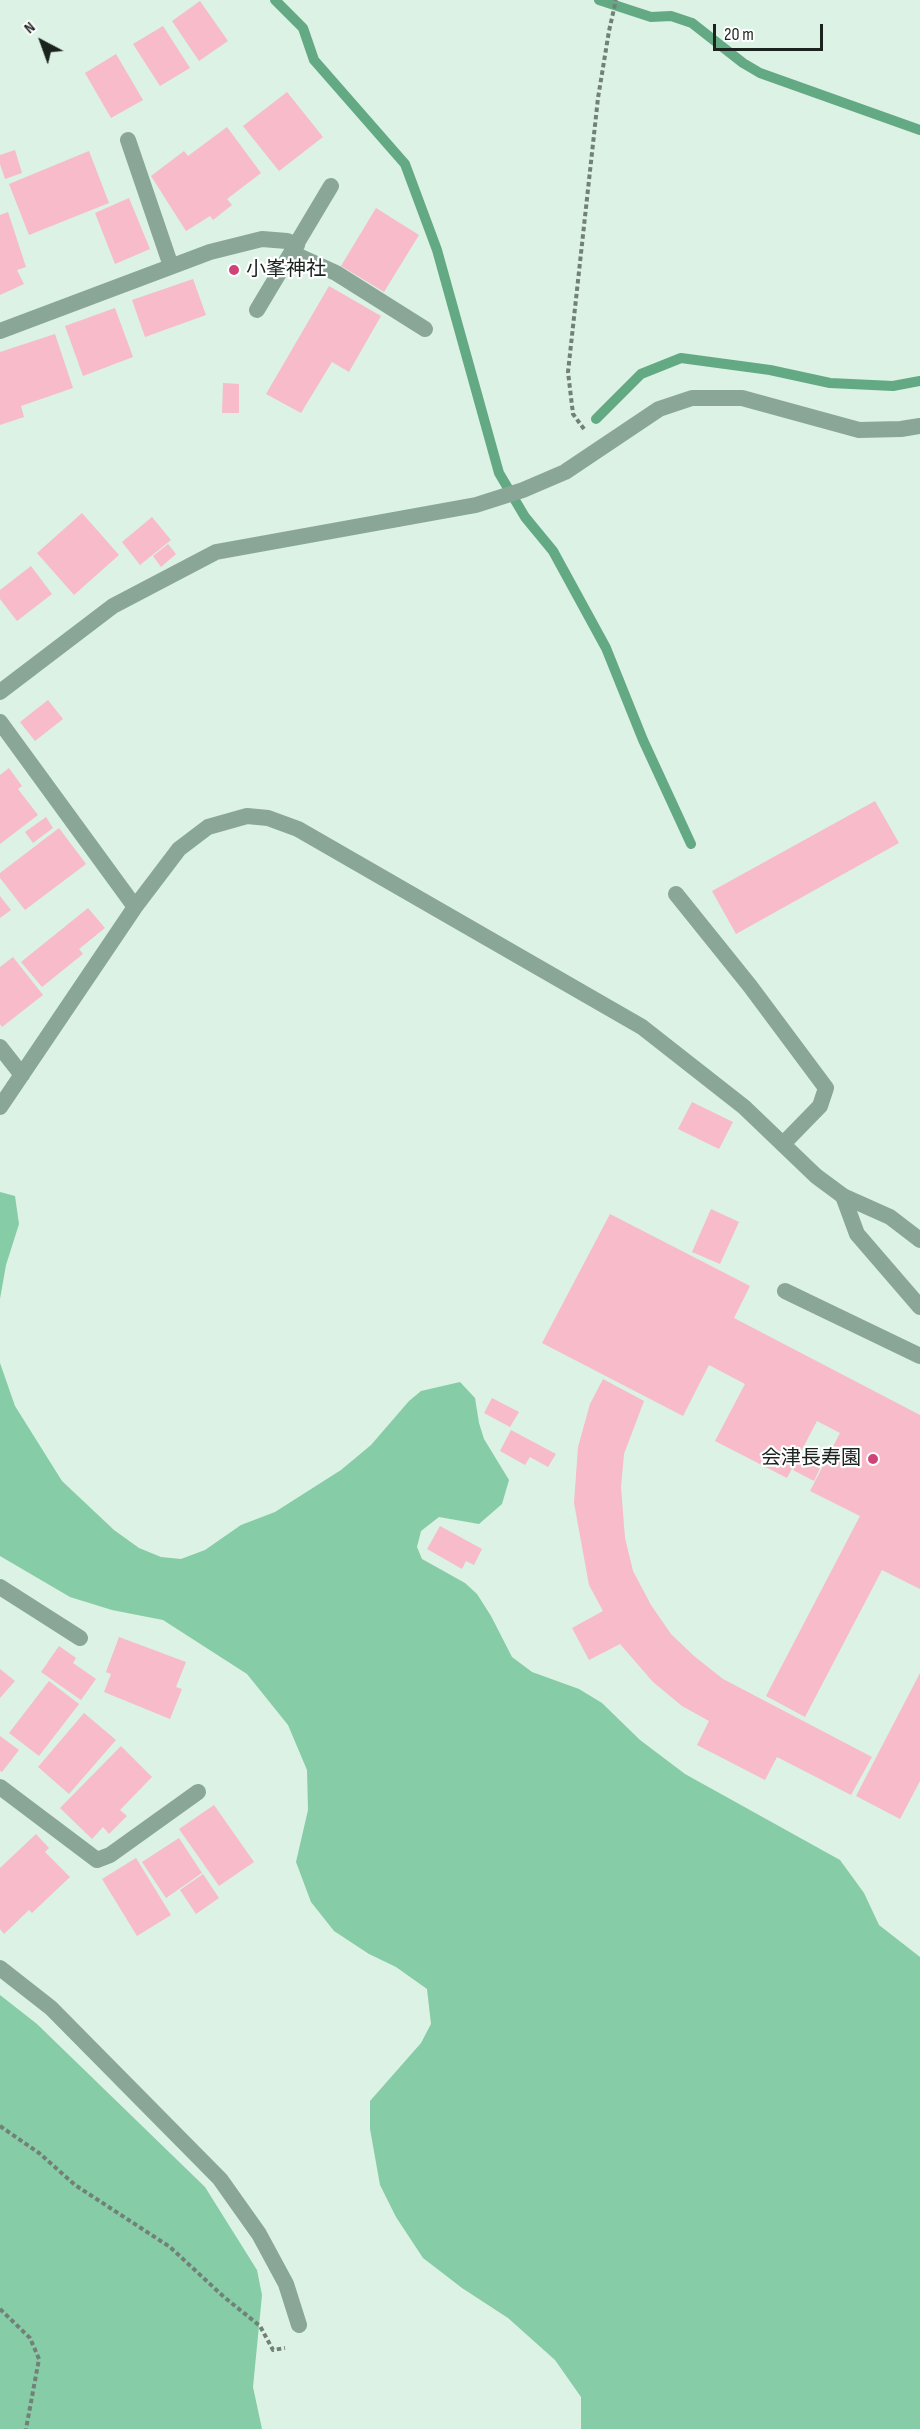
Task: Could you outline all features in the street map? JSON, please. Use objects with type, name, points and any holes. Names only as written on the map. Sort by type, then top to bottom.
[{"type":"street","points":[[128,140],[171,266]]},
{"type":"street","points":[[257,310],[331,186]]},
{"type":"street","points":[[0,331],[210,252],[262,239],[287,241],[294,249],[425,329]]},
{"type":"street","points":[[0,692],[113,606],[216,552],[476,505],[523,490],[565,472],[659,410],[692,398],[742,398],[860,430],[920,426]]},
{"type":"street","points":[[0,722],[135,907]]},
{"type":"street","points":[[0,1107],[135,907],[179,849],[208,827],[247,816],[268,818],[298,829],[642,1026],[744,1107],[816,1176],[843,1196],[890,1217],[920,1240]]},
{"type":"street","points":[[676,894],[750,986],[826,1088],[820,1106],[783,1144]]},
{"type":"street","points":[[0,1047],[22,1075]]},
{"type":"street","points":[[843,1196],[857,1234],[920,1307]]},
{"type":"street","points":[[785,1291],[920,1356]]},
{"type":"street","points":[[0,1587],[80,1638]]},
{"type":"street","points":[[0,1787],[97,1860],[110,1855],[198,1792]]},
{"type":"street","points":[[0,1968],[51,2008],[220,2179],[259,2234],[286,2284],[299,2325]]},
{"type":"path","points":[[600,448],[573,414],[568,372],[598,98],[616,0]]},
{"type":"path","points":[[0,2126],[39,2153],[75,2185],[170,2247],[224,2297],[260,2326],[273,2350],[288,2347],[298,2341],[299,2325]]},
{"type":"path","points":[[0,2309],[30,2338],[39,2359],[26,2429]]},
{"type":"green space","points":[[0,1192],[15,1196],[19,1224],[6,1265],[0,1299]]},
{"type":"green space","points":[[0,1363],[15,1406],[62,1481],[114,1530],[139,1548],[161,1557],[181,1559],[205,1550],[241,1525],[275,1512],[341,1470],[371,1445],[409,1401],[421,1391],[460,1382],[475,1398],[484,1439],[509,1480],[502,1504],[479,1524],[439,1517],[421,1531],[417,1547],[422,1559],[465,1583],[477,1594],[512,1657],[532,1672],[579,1689],[602,1703],[640,1740],[685,1774],[840,1860],[864,1893],[879,1925],[920,1957],[920,2429],[581,2429],[581,2397],[555,2360],[508,2318],[462,2288],[423,2258],[396,2217],[380,2185],[370,2129],[370,2101],[421,2043],[431,2024],[427,1989],[396,1967],[369,1954],[334,1931],[311,1902],[296,1862],[308,1810],[307,1770],[288,1725],[247,1674],[163,1620],[112,1610],[70,1597],[0,1556]]},
{"type":"green space","points":[[0,1995],[37,2024],[205,2187],[257,2270],[262,2295],[253,2387],[262,2429],[0,2429]]},
{"type":"building","points":[[200,1],[228,41],[199,61],[172,21]]},
{"type":"building","points":[[163,26],[190,68],[160,86],[133,44]]},
{"type":"building","points":[[116,54],[143,100],[111,118],[85,73]]},
{"type":"building","points":[[287,92],[323,137],[279,171],[243,126]]},
{"type":"building","points":[[227,127],[261,173],[227,199],[232,205],[213,220],[210,216],[186,231],[151,176],[184,151],[188,156]]},
{"type":"building","points":[[15,150],[22,173],[5,179],[0,164],[0,155]]},
{"type":"building","points":[[89,151],[109,203],[29,235],[9,184]]},
{"type":"building","points":[[129,198],[150,249],[115,264],[95,213]]},
{"type":"building","points":[[376,208],[419,235],[384,292],[341,266]]},
{"type":"building","points":[[8,212],[26,267],[17,270],[24,284],[0,295],[0,215]]},
{"type":"building","points":[[193,279],[206,315],[145,337],[132,300]]},
{"type":"building","points":[[329,286],[381,316],[349,372],[332,362],[301,413],[266,394]]},
{"type":"building","points":[[115,308],[133,357],[83,376],[65,326]]},
{"type":"building","points":[[55,334],[73,388],[21,406],[24,417],[0,425],[0,352]]},
{"type":"building","points":[[223,383],[239,384],[239,413],[222,413]]},
{"type":"building","points":[[82,513],[119,555],[74,595],[37,553]]},
{"type":"building","points":[[152,517],[171,540],[140,565],[122,542]]},
{"type":"building","points":[[168,544],[176,554],[161,567],[153,556]]},
{"type":"building","points":[[31,566],[52,594],[17,621],[0,599],[0,590]]},
{"type":"building","points":[[48,700],[63,719],[35,741],[20,722]]},
{"type":"building","points":[[9,768],[22,786],[18,789],[38,815],[0,844],[0,775]]},
{"type":"building","points":[[875,801],[899,843],[736,934],[712,891]]},
{"type":"building","points":[[46,817],[53,828],[33,843],[25,832]]},
{"type":"building","points":[[59,828],[86,864],[25,910],[0,878],[0,873]]},
{"type":"building","points":[[0,896],[11,910],[0,918]]},
{"type":"building","points":[[88,908],[105,928],[79,949],[83,954],[42,987],[21,962]]},
{"type":"building","points":[[13,957],[43,995],[2,1027],[0,1024],[0,967]]},
{"type":"building","points":[[692,1102],[733,1122],[719,1149],[678,1129]]},
{"type":"building","points":[[711,1209],[739,1222],[720,1264],[692,1252]]},
{"type":"building","name":"会津長寿園","points":[[610,1214],[750,1286],[734,1318],[920,1415],[920,1589],[882,1570],[805,1717],[766,1696],[860,1516],[810,1491],[840,1433],[817,1421],[787,1478],[715,1441],[745,1384],[709,1365],[683,1416],[542,1343]]},
{"type":"building","points":[[603,1379],[644,1401],[624,1454],[621,1487],[625,1538],[633,1571],[651,1605],[671,1634],[723,1679],[872,1757],[851,1795],[777,1757],[765,1780],[697,1745],[709,1721],[682,1706],[653,1682],[620,1644],[589,1660],[572,1628],[603,1611],[589,1585],[574,1503],[578,1447],[590,1404]]},
{"type":"building","points":[[492,1398],[519,1412],[510,1427],[484,1413]]},
{"type":"building","points":[[511,1430],[556,1454],[548,1467],[530,1457],[525,1465],[500,1451]]},
{"type":"building","points":[[800,1455],[821,1466],[814,1481],[793,1470]]},
{"type":"building","points":[[440,1526],[482,1549],[474,1565],[466,1561],[462,1569],[427,1549]]},
{"type":"building","points":[[119,1637],[186,1662],[176,1687],[182,1689],[170,1719],[104,1692],[111,1674],[106,1672]]},
{"type":"building","points":[[59,1646],[76,1658],[73,1663],[96,1679],[81,1700],[41,1672]]},
{"type":"building","points":[[0,1669],[15,1681],[0,1698]]},
{"type":"building","points":[[920,1673],[920,1781],[900,1819],[856,1796]]},
{"type":"building","points":[[49,1681],[79,1704],[39,1756],[9,1733]]},
{"type":"building","points":[[84,1713],[116,1740],[69,1794],[38,1767]]},
{"type":"building","points":[[0,1736],[19,1750],[2,1772],[0,1771]]},
{"type":"building","points":[[121,1746],[152,1777],[120,1810],[127,1816],[109,1834],[103,1827],[92,1839],[60,1808]]},
{"type":"building","points":[[214,1805],[254,1862],[219,1886],[179,1829]]},
{"type":"building","points":[[36,1834],[49,1848],[45,1852],[70,1877],[32,1913],[29,1910],[4,1934],[0,1929],[0,1868]]},
{"type":"building","points":[[179,1838],[202,1873],[166,1898],[142,1862]]},
{"type":"building","points":[[136,1858],[171,1915],[137,1936],[102,1879]]},
{"type":"building","points":[[203,1874],[219,1898],[196,1914],[180,1890]]},
{"type":"waterway","points":[[275,0],[303,28],[314,60],[405,164],[437,250],[499,473],[525,517],[553,551],[606,648],[643,740],[691,844]]},
{"type":"waterway","points":[[599,0],[651,17],[671,16],[692,23],[743,63],[760,73],[920,130]]},
{"type":"waterway","points":[[596,419],[641,374],[681,358],[770,370],[830,383],[893,386],[920,381]]},
{"type":"place","name":"小峯神社","points":[[234,270]]},
{"type":"place","name":"会津長寿園","points":[[873,1459]]}]
